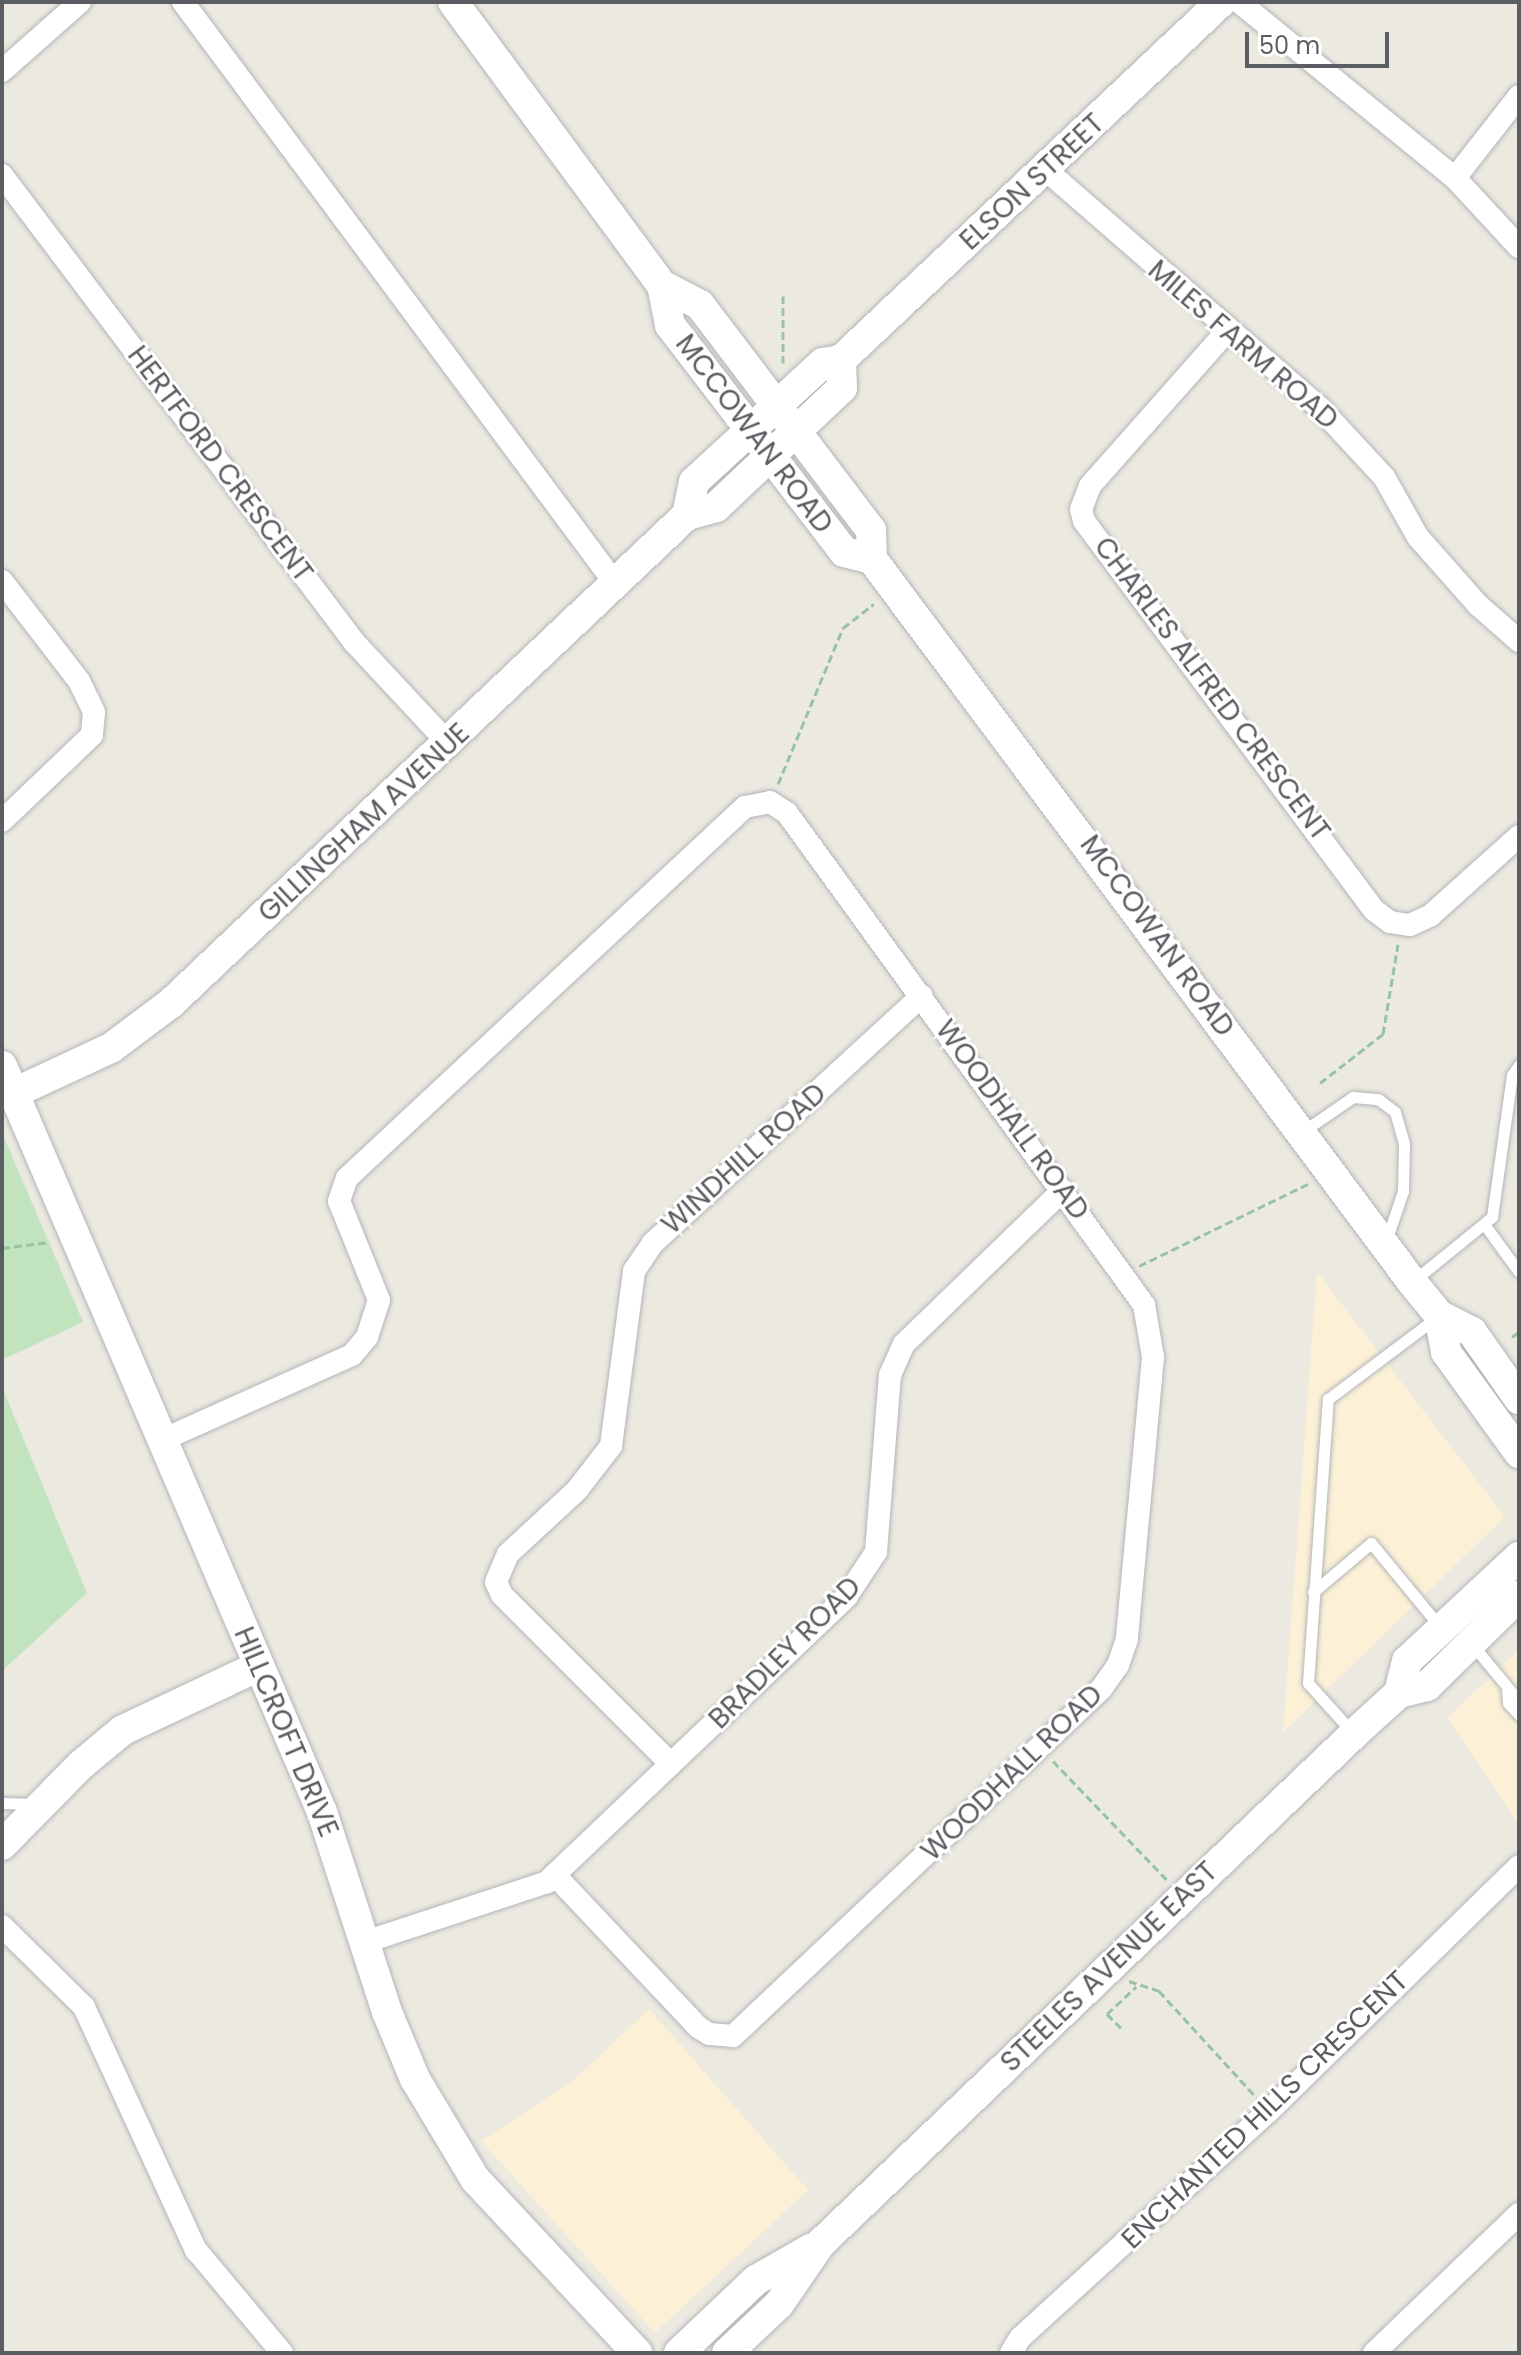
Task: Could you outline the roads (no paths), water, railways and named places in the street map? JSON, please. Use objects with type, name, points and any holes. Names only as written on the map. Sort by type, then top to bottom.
[{"type":"main road","name":"MCCOWAN ROAD","points":[[453,2],[662,285],[670,325],[844,552],[872,559]]},
{"type":"main road","name":"ELSON STREET","points":[[752,429],[823,363],[841,360],[1221,2]]},
{"type":"main road","name":"MCCOWAN ROAD","points":[[662,285],[700,305],[871,530],[872,559],[1384,1245],[1439,1315],[1472,1332],[1519,1399]]},
{"type":"main road","points":[[796,431],[842,388],[841,360]]},
{"type":"main road","points":[[687,515],[694,482],[752,429]]},
{"type":"main road","name":"GILLINGHAM AVENUE","points":[[14,1093],[111,1048],[154,1018],[449,744],[687,515],[716,507],[796,431]]},
{"type":"main road","name":"HILLCROFT DRIVE","points":[[2,1066],[322,1812],[400,2044],[459,2157],[503,2211],[637,2353]]},
{"type":"main road","name":"MCCOWAN ROAD","points":[[1439,1315],[1446,1352],[1519,1453]]},
{"type":"main road","name":"STEELES AVENUE EAST","points":[[1399,1693],[1407,1661],[1519,1557]]},
{"type":"main road","name":"STEELES AVENUE EAST","points":[[727,2353],[779,2304],[821,2243],[1110,1966],[1399,1693],[1427,1686],[1519,1596]]},
{"type":"main road","points":[[2,1845],[105,1744],[139,1719],[259,1666]]},
{"type":"main road","name":"STEELES AVENUE EAST","points":[[679,2353],[756,2280],[821,2243]]},
{"type":"street","points":[[2,71],[80,2]]},
{"type":"street","points":[[183,2],[614,582]]},
{"type":"street","points":[[1239,2],[1455,178],[1519,247]]},
{"type":"street","points":[[1455,178],[1519,96]]},
{"type":"street","name":"MILES FARM ROAD","points":[[1046,170],[1330,418],[1384,477],[1418,537],[1478,605],[1519,641]]},
{"type":"street","name":"HERTFORD CRESCENT","points":[[2,175],[354,642],[449,744]]},
{"type":"street","name":"CHARLES ALFRED CRESCENT","points":[[1227,331],[1090,486],[1081,509],[1084,521],[1374,910],[1400,924],[1431,915],[1519,836]]},
{"type":"street","points":[[2,581],[79,681],[94,712],[92,735],[2,821]]},
{"type":"street","name":"WOODHALL ROAD","points":[[162,1440],[352,1355],[367,1337],[379,1300],[339,1201],[347,1178],[745,807],[770,802],[787,813],[1138,1293],[1153,1345],[1130,1625],[1110,1678],[733,2036],[709,2034],[698,2027],[555,1875]]},
{"type":"street","name":"WINDHILL ROAD","points":[[671,1764],[502,1595],[496,1582],[508,1554],[599,1468],[611,1446],[634,1271],[653,1243],[922,996]]},
{"type":"street","name":"BRADLEY ROAD","points":[[365,1942],[536,1886],[555,1875],[866,1573],[880,1527],[890,1375],[904,1344],[1063,1190]]},
{"type":"street","name":"ENCHANTED HILLS CRESCENT","points":[[1011,2353],[1020,2338],[1269,2111],[1519,1866]]},
{"type":"street","points":[[2,1926],[89,2016],[196,2250],[282,2353]]},
{"type":"street","points":[[1374,2353],[1519,2214]]},
{"type":"lane","points":[[1412,1282],[1492,1217],[1512,1075],[1519,1065]]},
{"type":"lane","points":[[1302,1133],[1353,1097],[1378,1099],[1395,1112],[1404,1144],[1403,1191],[1384,1245]]},
{"type":"lane","points":[[1484,1224],[1519,1272]]},
{"type":"lane","points":[[1354,1734],[1308,1683],[1328,1399],[1439,1315]]},
{"type":"lane","points":[[1313,1592],[1371,1543],[1442,1628]]},
{"type":"lane","points":[[1471,1642],[1519,1701]]},
{"type":"lane","points":[[1507,1686],[1508,1703],[1519,1715]]},
{"type":"lane","points":[[2,1803],[44,1804]]}]
